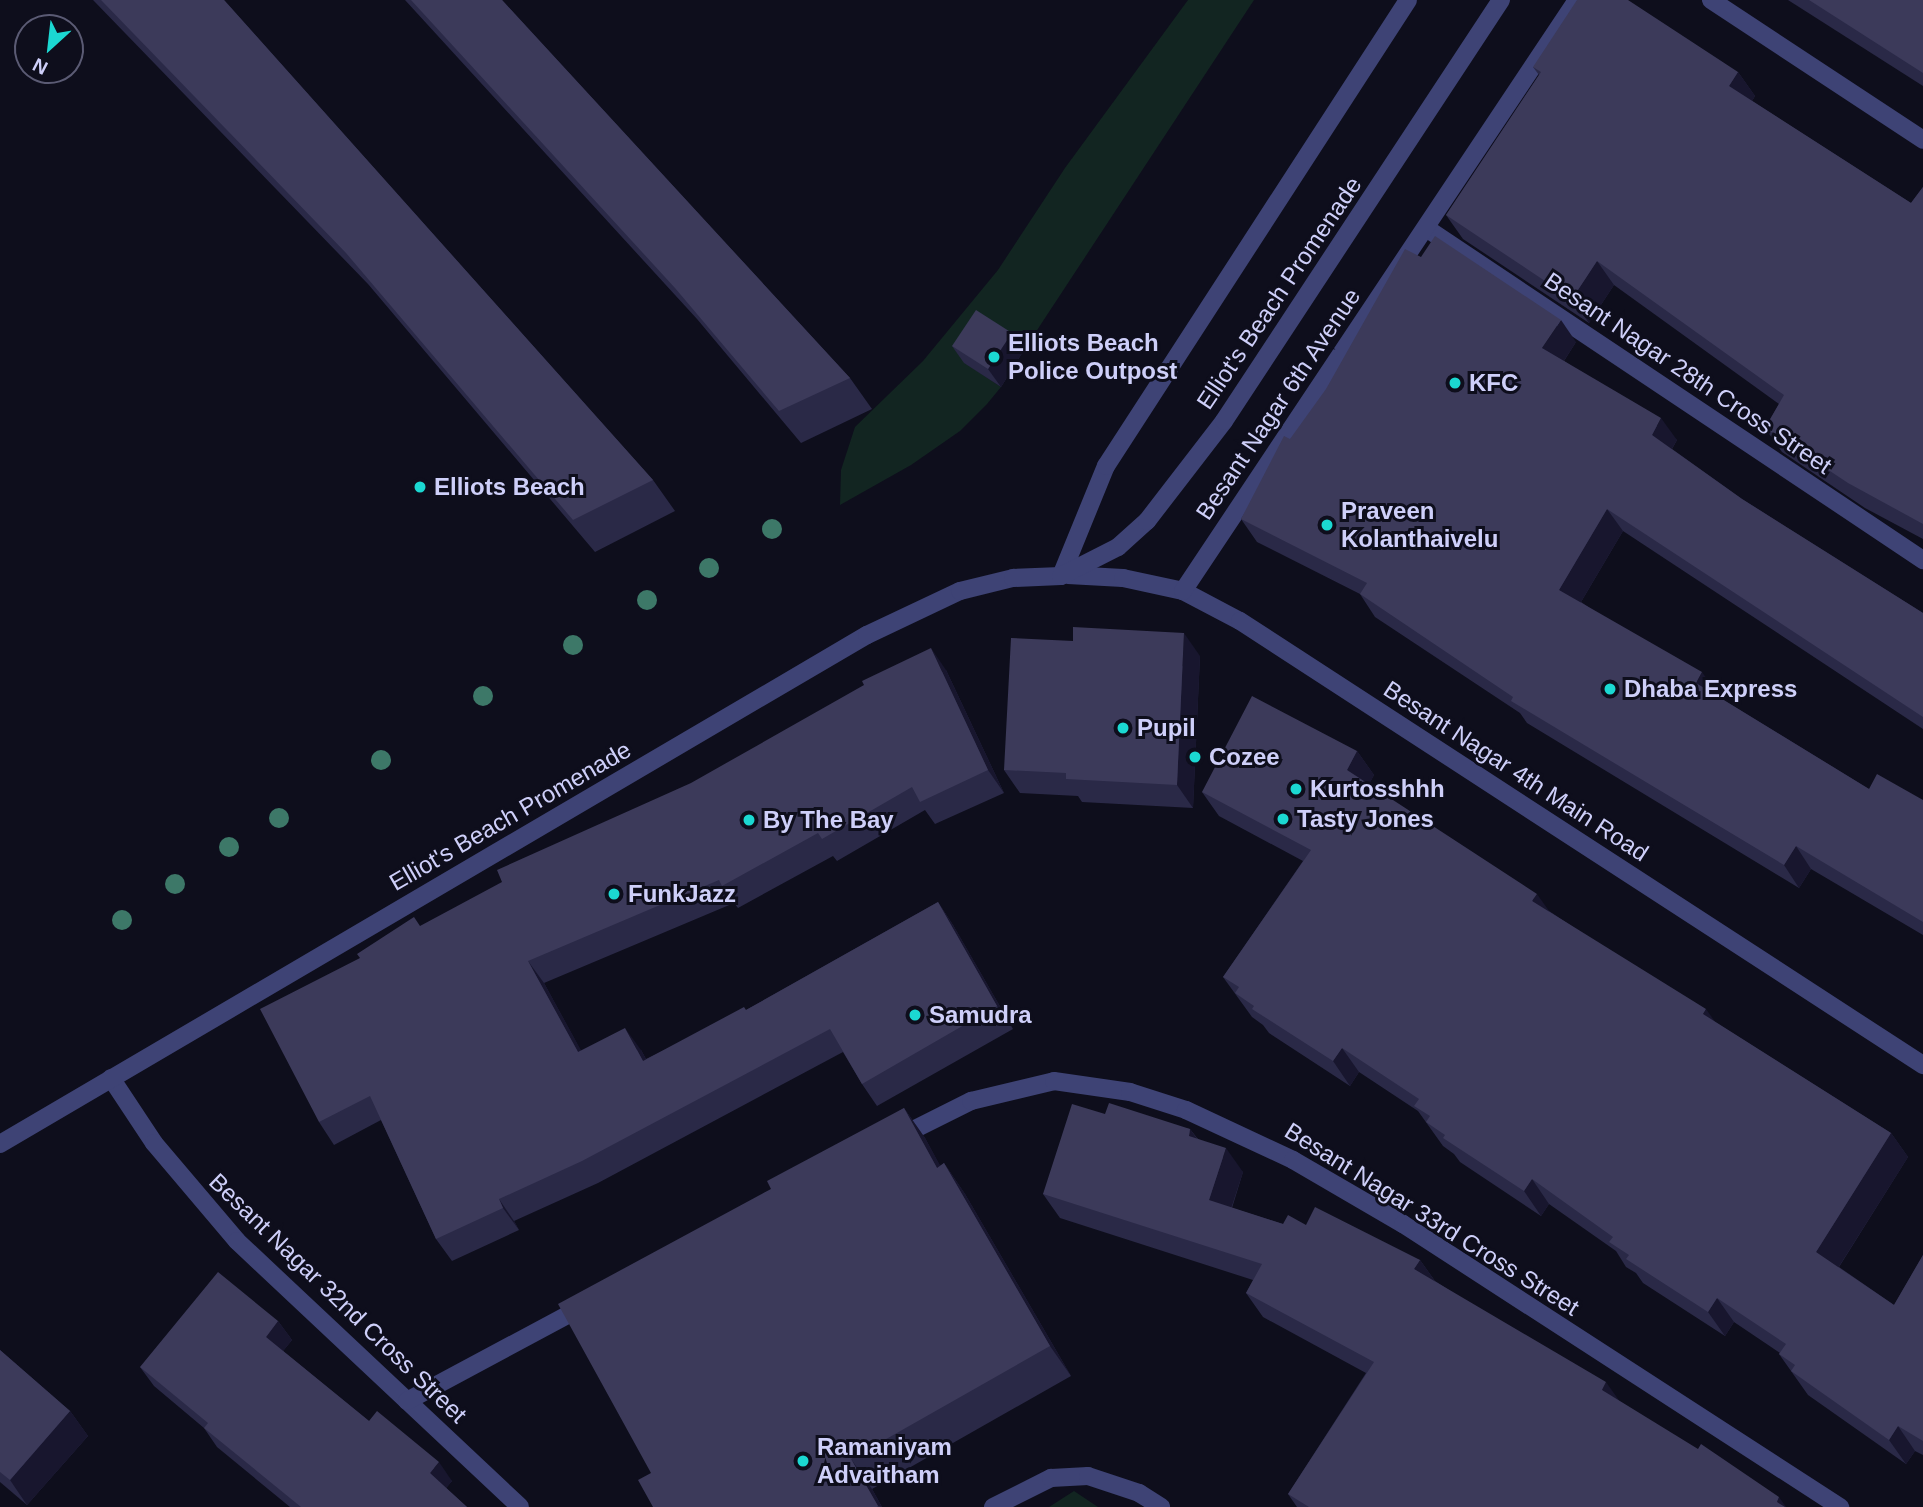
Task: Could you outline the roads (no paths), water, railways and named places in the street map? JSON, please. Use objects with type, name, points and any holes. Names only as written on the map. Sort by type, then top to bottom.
[{"type":"street","points":[[1061,576],[1081,521],[1118,445],[1408,0]]},
{"type":"street","name":"Elliot's Beach Promenade","points":[[0,1144],[867,635],[960,591],[1013,578],[1061,576],[1118,547],[1147,521],[1192,463],[1501,0]]},
{"type":"street","name":"Besant Nagar 6th Avenue","points":[[1183,591],[1577,0]]},
{"type":"street","points":[[1711,0],[1923,140]]},
{"type":"street","name":"Besant Nagar 28th Cross Street","points":[[1426,228],[1923,560]]},
{"type":"street","name":"Besant Nagar 4th Main Road","points":[[1061,576],[1123,578],[1183,591],[1278,643],[1923,1065]]},
{"type":"street","name":"Besant Nagar 32nd Cross Street","points":[[111,1078],[154,1143],[237,1241],[520,1507]]},
{"type":"street","name":"Besant Nagar 33rd Cross Street","points":[[880,1147],[971,1101],[1054,1082],[1130,1092],[1186,1110],[1270,1148],[1403,1224],[1840,1507]]},
{"type":"street","points":[[407,1401],[601,1297]]},
{"type":"street","points":[[993,1507],[1051,1478],[1088,1476],[1139,1493],[1161,1507]]},
{"type":"place","name":"Elliots Beach Police Outpost","points":[[994,357]]},
{"type":"place","name":"KFC","points":[[1455,383]]},
{"type":"place","name":"Elliots Beach","points":[[420,487]]},
{"type":"place","name":"Praveen Kolanthaivelu","points":[[1327,525]]},
{"type":"place","name":"Dhaba Express","points":[[1610,689]]},
{"type":"place","name":"Pupil","points":[[1123,728]]},
{"type":"place","name":"Cozee","points":[[1195,757]]},
{"type":"place","name":"Kurtosshhh","points":[[1296,789]]},
{"type":"place","name":"Tasty Jones","points":[[1283,819]]},
{"type":"place","name":"By The Bay","points":[[749,820]]},
{"type":"place","name":"FunkJazz","points":[[614,894]]},
{"type":"place","name":"Samudra","points":[[915,1015]]},
{"type":"place","name":"Ramaniyam Advaitham","points":[[803,1461]]}]
